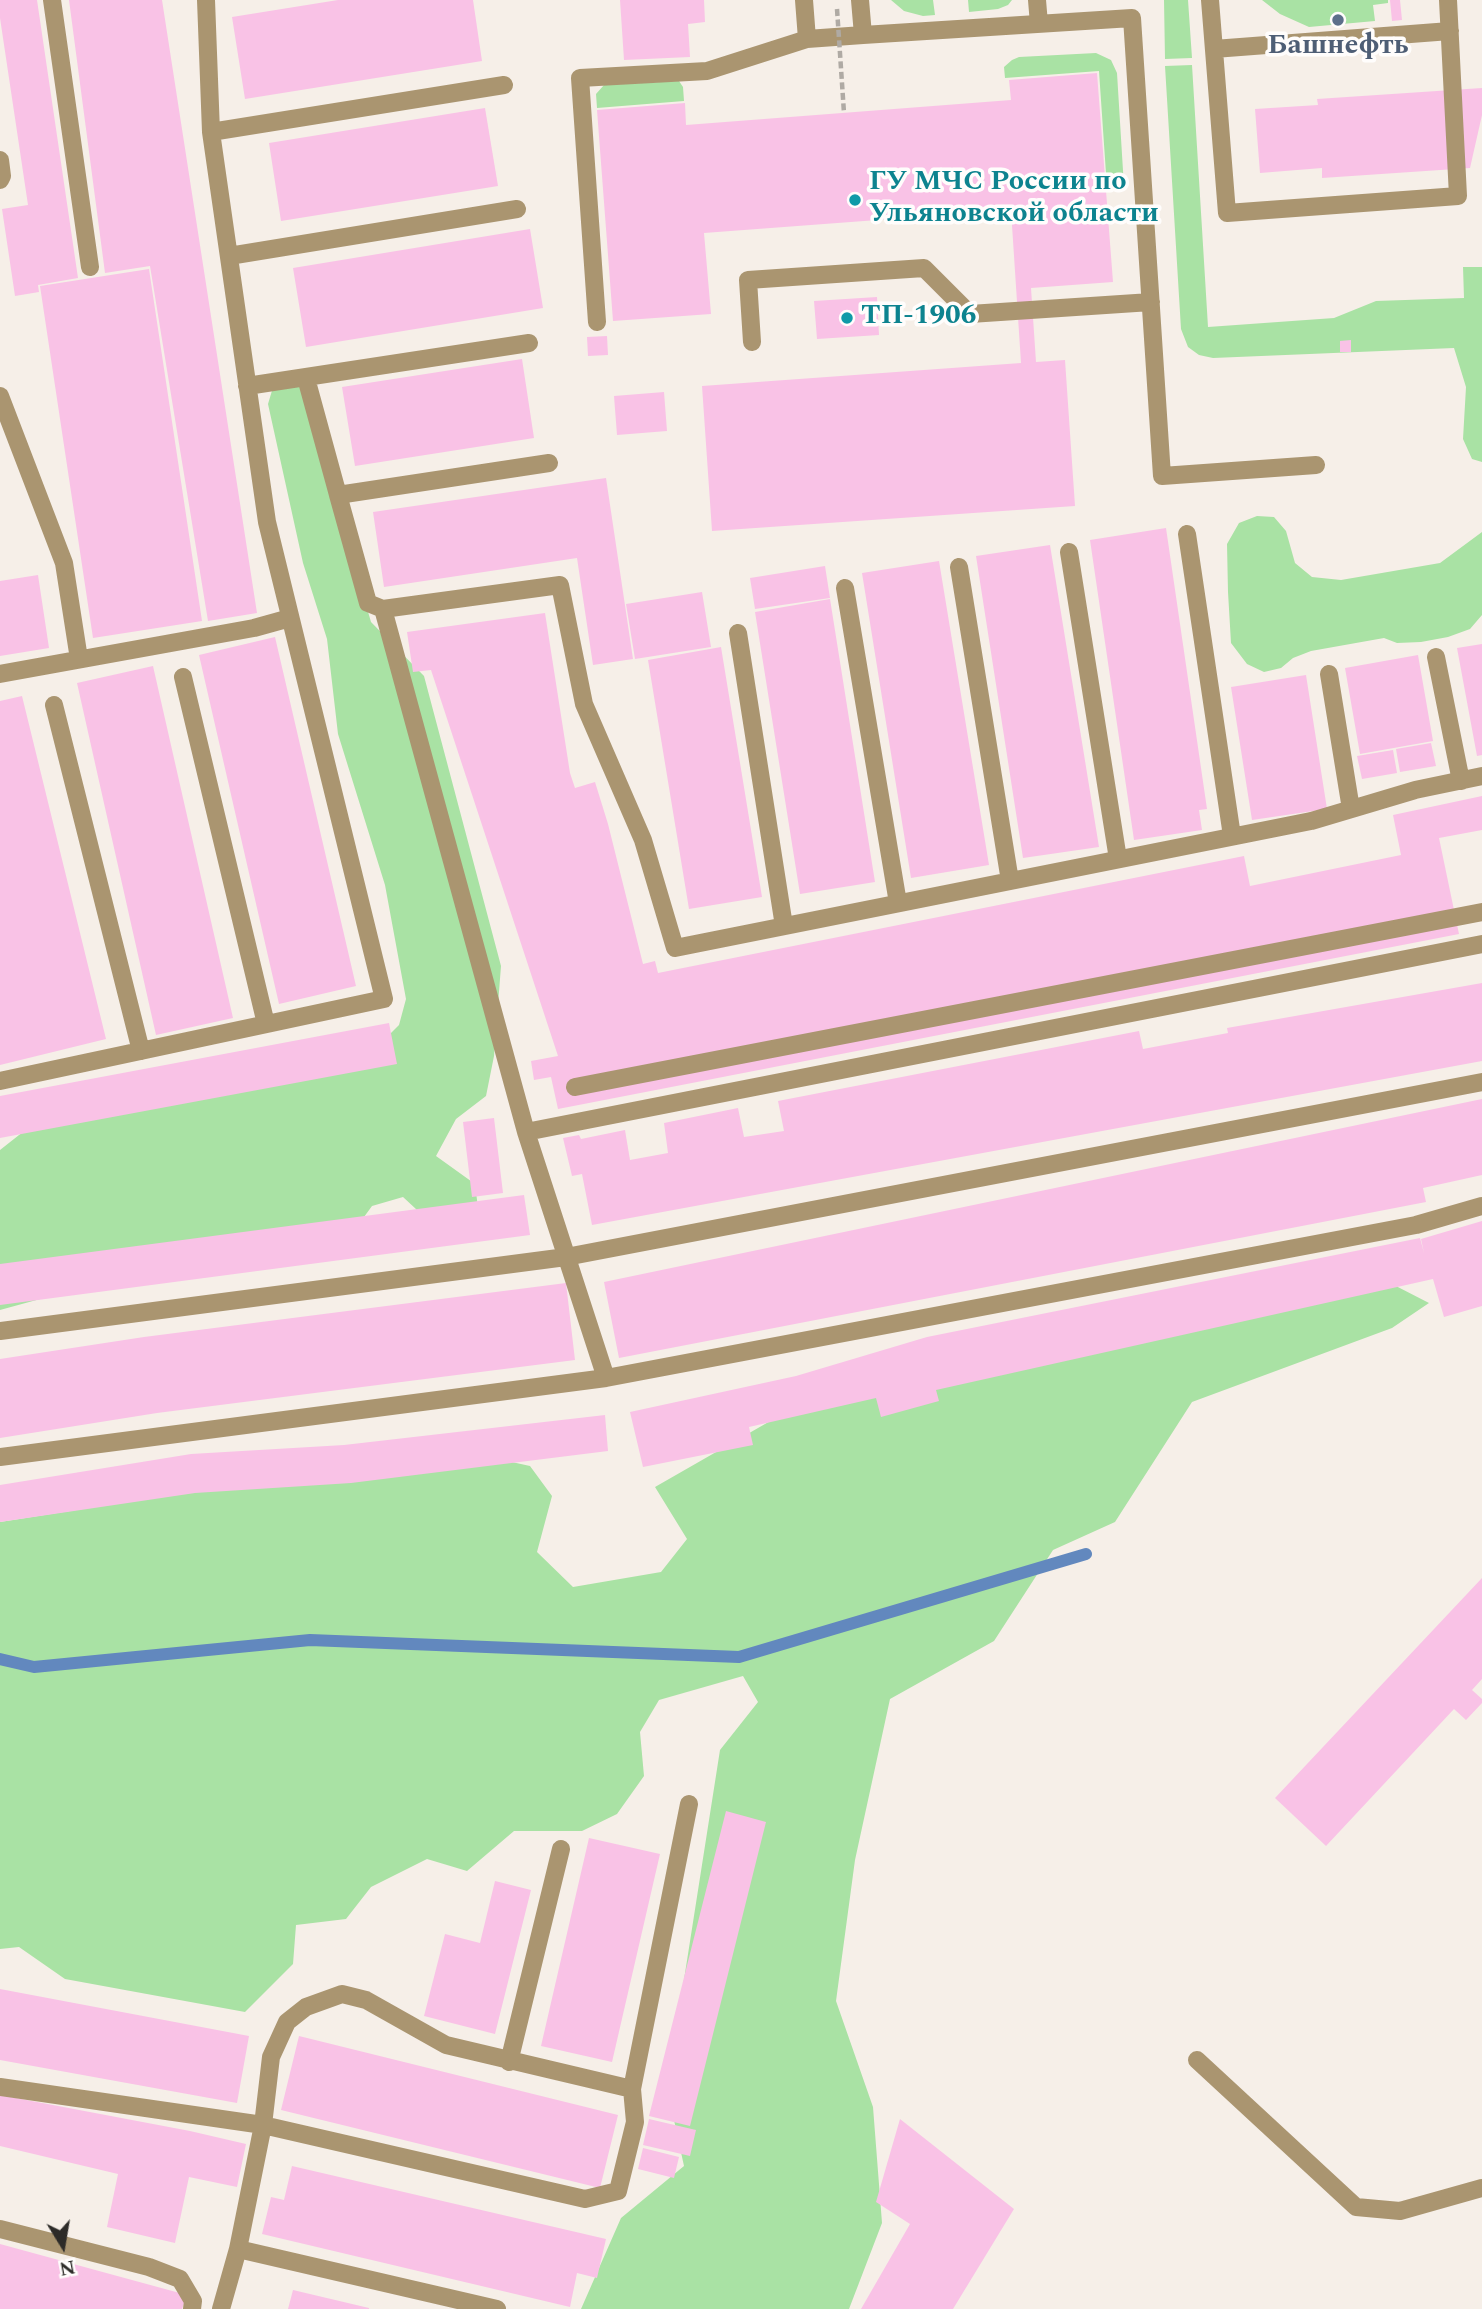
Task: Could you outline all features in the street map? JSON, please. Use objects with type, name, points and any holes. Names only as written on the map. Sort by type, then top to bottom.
[{"type":"lane","points":[[52,0],[90,267]]},
{"type":"lane","points":[[0,1081],[384,999],[267,522],[211,132],[206,0]]},
{"type":"lane","points":[[804,0],[807,39]]},
{"type":"lane","points":[[860,0],[863,35]]},
{"type":"lane","points":[[1037,0],[1039,24]]},
{"type":"lane","points":[[1210,0],[1227,213],[1458,196],[1448,0]]},
{"type":"lane","points":[[597,322],[580,78],[706,71],[807,39],[1132,18],[1162,476],[1317,465]]},
{"type":"lane","points":[[1214,49],[1450,31]]},
{"type":"lane","points":[[211,132],[504,85]]},
{"type":"lane","points":[[0,160],[0,180]]},
{"type":"lane","points":[[229,256],[517,209]]},
{"type":"lane","points":[[752,342],[748,280],[924,268],[970,313],[1151,302]]},
{"type":"lane","points":[[247,386],[529,343]]},
{"type":"lane","points":[[306,378],[368,603],[383,610],[560,585],[584,704],[643,840],[675,948],[1311,821],[1415,790],[1482,776]]},
{"type":"lane","points":[[0,396],[64,563],[79,659]]},
{"type":"lane","points":[[338,495],[549,463]]},
{"type":"lane","points":[[1187,534],[1232,836]]},
{"type":"lane","points":[[1069,552],[1118,859]]},
{"type":"lane","points":[[959,567],[1010,881]]},
{"type":"lane","points":[[845,588],[898,903]]},
{"type":"lane","points":[[383,610],[526,1132],[606,1378]]},
{"type":"lane","points":[[0,674],[254,628],[290,618]]},
{"type":"lane","points":[[738,634],[784,926]]},
{"type":"lane","points":[[1436,657],[1461,781]]},
{"type":"lane","points":[[1329,674],[1351,809]]},
{"type":"lane","points":[[183,677],[266,1024]]},
{"type":"lane","points":[[54,705],[141,1051]]},
{"type":"lane","points":[[575,1087],[1482,912]]},
{"type":"lane","points":[[526,1132],[1482,944]]},
{"type":"lane","points":[[0,1331],[566,1257],[1482,1082]]},
{"type":"lane","points":[[0,1457],[606,1378],[1416,1225],[1482,1206]]},
{"type":"lane","points":[[0,2087],[263,2125],[585,2199],[618,2191],[635,2122],[632,2089],[689,1804]]},
{"type":"lane","points":[[509,2062],[561,1849]]},
{"type":"lane","points":[[221,2309],[238,2249],[263,2125],[271,2057],[287,2022],[306,2007],[342,1994],[366,2000],[446,2045],[632,2089]]},
{"type":"lane","points":[[1197,2060],[1356,2207],[1401,2211],[1482,2188]]},
{"type":"lane","points":[[0,2229],[149,2267],[180,2279],[192,2301],[192,2309]]},
{"type":"lane","points":[[238,2249],[497,2309]]},
{"type":"path","points":[[837,9],[844,113]]},
{"type":"green space","points":[[891,0],[933,0],[935,15],[923,16],[904,11]]},
{"type":"green space","points":[[968,0],[1012,0],[998,9],[969,12]]},
{"type":"green space","points":[[1164,0],[1188,0],[1192,58],[1165,59]]},
{"type":"green space","points":[[1262,0],[1388,0],[1388,3],[1373,5],[1375,21],[1309,27],[1280,14]]},
{"type":"green space","points":[[1096,53],[1111,60],[1117,73],[1124,187],[1107,188],[1099,71],[1005,78],[1004,67],[1019,57]]},
{"type":"green space","points":[[1192,65],[1208,327],[1334,318],[1376,301],[1464,298],[1463,267],[1482,267],[1482,462],[1472,459],[1463,439],[1466,387],[1454,348],[1213,358],[1199,355],[1188,347],[1181,329],[1165,66]]},
{"type":"green space","points":[[679,81],[683,87],[684,101],[597,108],[596,94],[604,85]]},
{"type":"green space","points":[[277,374],[299,385],[310,412],[371,622],[424,676],[501,966],[494,1056],[486,1096],[456,1119],[436,1156],[475,1184],[478,1208],[430,1222],[403,1197],[372,1206],[340,1250],[124,1276],[0,1310],[0,1150],[33,1124],[377,1047],[399,1025],[406,999],[385,885],[338,734],[327,639],[303,563],[268,404]]},
{"type":"green space","points":[[1257,516],[1274,517],[1286,531],[1295,563],[1312,577],[1341,580],[1440,563],[1482,532],[1482,615],[1470,629],[1448,637],[1397,643],[1384,638],[1311,651],[1293,658],[1281,668],[1264,672],[1247,664],[1231,643],[1228,592],[1227,544],[1239,523]]},
{"type":"green space","points":[[1392,1284],[1429,1303],[1392,1328],[1192,1402],[1115,1522],[1053,1550],[994,1641],[890,1699],[855,1860],[836,2001],[873,2107],[882,2223],[849,2309],[581,2309],[621,2218],[684,2166],[667,2088],[720,1750],[758,1702],[743,1676],[659,1700],[640,1732],[644,1776],[617,1814],[582,1831],[514,1831],[467,1871],[427,1859],[371,1887],[346,1919],[296,1925],[293,1964],[245,2012],[65,1979],[19,1947],[0,1949],[0,1522],[457,1450],[530,1466],[552,1496],[537,1552],[573,1587],[661,1572],[687,1539],[655,1487],[772,1420]]},
{"type":"building","points":[[0,0],[37,0],[78,278],[38,285],[39,292],[15,296],[2,209],[28,205],[0,18]]},
{"type":"building","points":[[69,0],[162,0],[257,613],[208,621],[150,266],[105,273]]},
{"type":"building","points":[[338,0],[473,0],[482,61],[245,99],[232,17]]},
{"type":"building","points":[[620,0],[704,0],[705,22],[688,24],[690,57],[624,60]]},
{"type":"building","points":[[1390,0],[1400,0],[1402,20],[1392,21]]},
{"type":"building","points":[[1097,73],[1113,282],[1031,288],[1036,362],[1065,360],[1075,506],[712,531],[702,386],[1021,363],[1011,210],[704,233],[711,314],[613,321],[597,110],[685,103],[686,125],[1011,100],[1009,80]]},
{"type":"building","points":[[1482,88],[1482,115],[1470,168],[1322,178],[1322,168],[1260,173],[1255,109],[1318,105],[1317,99]]},
{"type":"building","points":[[485,108],[498,186],[281,221],[269,143]]},
{"type":"building","points":[[530,229],[543,308],[306,347],[293,268]]},
{"type":"building","points":[[149,269],[202,621],[93,638],[40,286]]},
{"type":"building","name":"ТП-1906","points":[[877,297],[879,335],[817,339],[814,301]]},
{"type":"building","points":[[607,336],[608,355],[588,356],[587,337]]},
{"type":"building","points":[[1351,340],[1351,352],[1340,352],[1340,341]]},
{"type":"building","points":[[522,359],[534,438],[355,466],[342,387]]},
{"type":"building","points":[[664,392],[667,431],[617,435],[614,396]]},
{"type":"building","points":[[606,478],[633,659],[593,665],[577,558],[384,587],[373,512]]},
{"type":"building","points":[[1166,528],[1207,809],[1199,810],[1202,830],[1134,840],[1090,540]]},
{"type":"building","points":[[1050,545],[1099,847],[1023,858],[976,556]]},
{"type":"building","points":[[939,561],[989,865],[911,878],[862,573]]},
{"type":"building","points":[[825,566],[830,598],[755,609],[750,578]]},
{"type":"building","points":[[38,575],[49,648],[0,656],[0,581]]},
{"type":"building","points":[[702,592],[711,647],[635,659],[626,604]]},
{"type":"building","points":[[830,599],[875,882],[800,894],[755,612]]},
{"type":"building","points":[[545,613],[570,773],[575,788],[595,782],[643,964],[655,961],[658,973],[1244,856],[1250,886],[1401,855],[1393,815],[1482,796],[1482,830],[1439,838],[1459,934],[558,1109],[551,1077],[534,1080],[531,1061],[558,1056],[431,670],[413,672],[407,632]]},
{"type":"building","points":[[275,637],[356,986],[279,1004],[199,655]]},
{"type":"building","points":[[1482,644],[1482,755],[1477,756],[1457,648]]},
{"type":"building","points":[[721,647],[762,897],[689,909],[648,660]]},
{"type":"building","points":[[1418,655],[1433,741],[1360,754],[1345,668]]},
{"type":"building","points":[[153,666],[233,1018],[156,1035],[77,683]]},
{"type":"building","points":[[1306,675],[1327,809],[1252,820],[1231,687]]},
{"type":"building","points":[[22,696],[106,1039],[0,1065],[0,701]]},
{"type":"building","points":[[1431,743],[1436,766],[1400,772],[1396,749]]},
{"type":"building","points":[[1393,750],[1397,773],[1362,779],[1357,756]]},
{"type":"building","points":[[1482,983],[1482,1061],[592,1225],[582,1174],[572,1176],[563,1138],[579,1135],[581,1139],[625,1130],[630,1160],[668,1153],[664,1123],[738,1108],[744,1137],[784,1131],[778,1101],[1139,1031],[1143,1049],[1228,1033],[1227,1028]]},
{"type":"building","points":[[389,1023],[397,1064],[0,1138],[0,1096]]},
{"type":"building","points":[[1482,1099],[1482,1175],[1423,1188],[1426,1202],[619,1358],[604,1282]]},
{"type":"building","points":[[494,1118],[503,1193],[472,1197],[463,1122]]},
{"type":"building","points":[[524,1195],[530,1235],[0,1305],[0,1264]]},
{"type":"building","points":[[1482,1221],[1482,1306],[1444,1317],[1433,1279],[936,1390],[939,1401],[881,1417],[876,1398],[749,1427],[753,1445],[643,1467],[630,1412],[796,1376],[927,1337],[1420,1238],[1424,1253],[1421,1239]]},
{"type":"building","points":[[566,1283],[575,1360],[157,1413],[0,1438],[0,1359],[144,1337]]},
{"type":"building","points":[[605,1415],[608,1451],[351,1483],[195,1493],[0,1522],[0,1485],[191,1454],[344,1445]]},
{"type":"building","points":[[1482,1578],[1482,1679],[1472,1690],[1482,1699],[1482,1703],[1466,1720],[1454,1709],[1326,1846],[1275,1798]]},
{"type":"building","points":[[726,1811],[766,1822],[690,2126],[649,2116]]},
{"type":"building","points":[[589,1838],[660,1854],[612,2062],[541,2046]]},
{"type":"building","points":[[495,1881],[531,1890],[495,2034],[424,2016],[445,1934],[480,1943]]},
{"type":"building","points":[[0,1989],[249,2036],[237,2103],[0,2060]]},
{"type":"building","points":[[299,2036],[618,2115],[600,2188],[281,2110]]},
{"type":"building","points":[[0,2095],[246,2144],[237,2187],[189,2177],[175,2243],[107,2227],[118,2174],[0,2146]]},
{"type":"building","points":[[649,2119],[696,2130],[690,2156],[643,2145]]},
{"type":"building","points":[[900,2119],[1014,2209],[953,2309],[861,2309],[910,2224],[876,2202]]},
{"type":"building","points":[[643,2148],[679,2157],[674,2178],[638,2169]]},
{"type":"building","points":[[292,2166],[606,2239],[597,2278],[577,2273],[570,2307],[262,2234],[271,2197],[284,2200]]},
{"type":"building","points":[[0,2244],[187,2295],[182,2309],[0,2309]]},
{"type":"building","points":[[293,2290],[369,2308],[369,2309],[288,2309]]},
{"type":"waterway","points":[[0,1659],[34,1667],[310,1640],[739,1657],[1086,1554]]},
{"type":"place","name":"Башнефть","points":[[1338,20]]},
{"type":"place","name":"ГУ МЧС России по Ульяновской области","points":[[855,200]]},
{"type":"place","name":"ТП-1906","points":[[847,318]]}]
